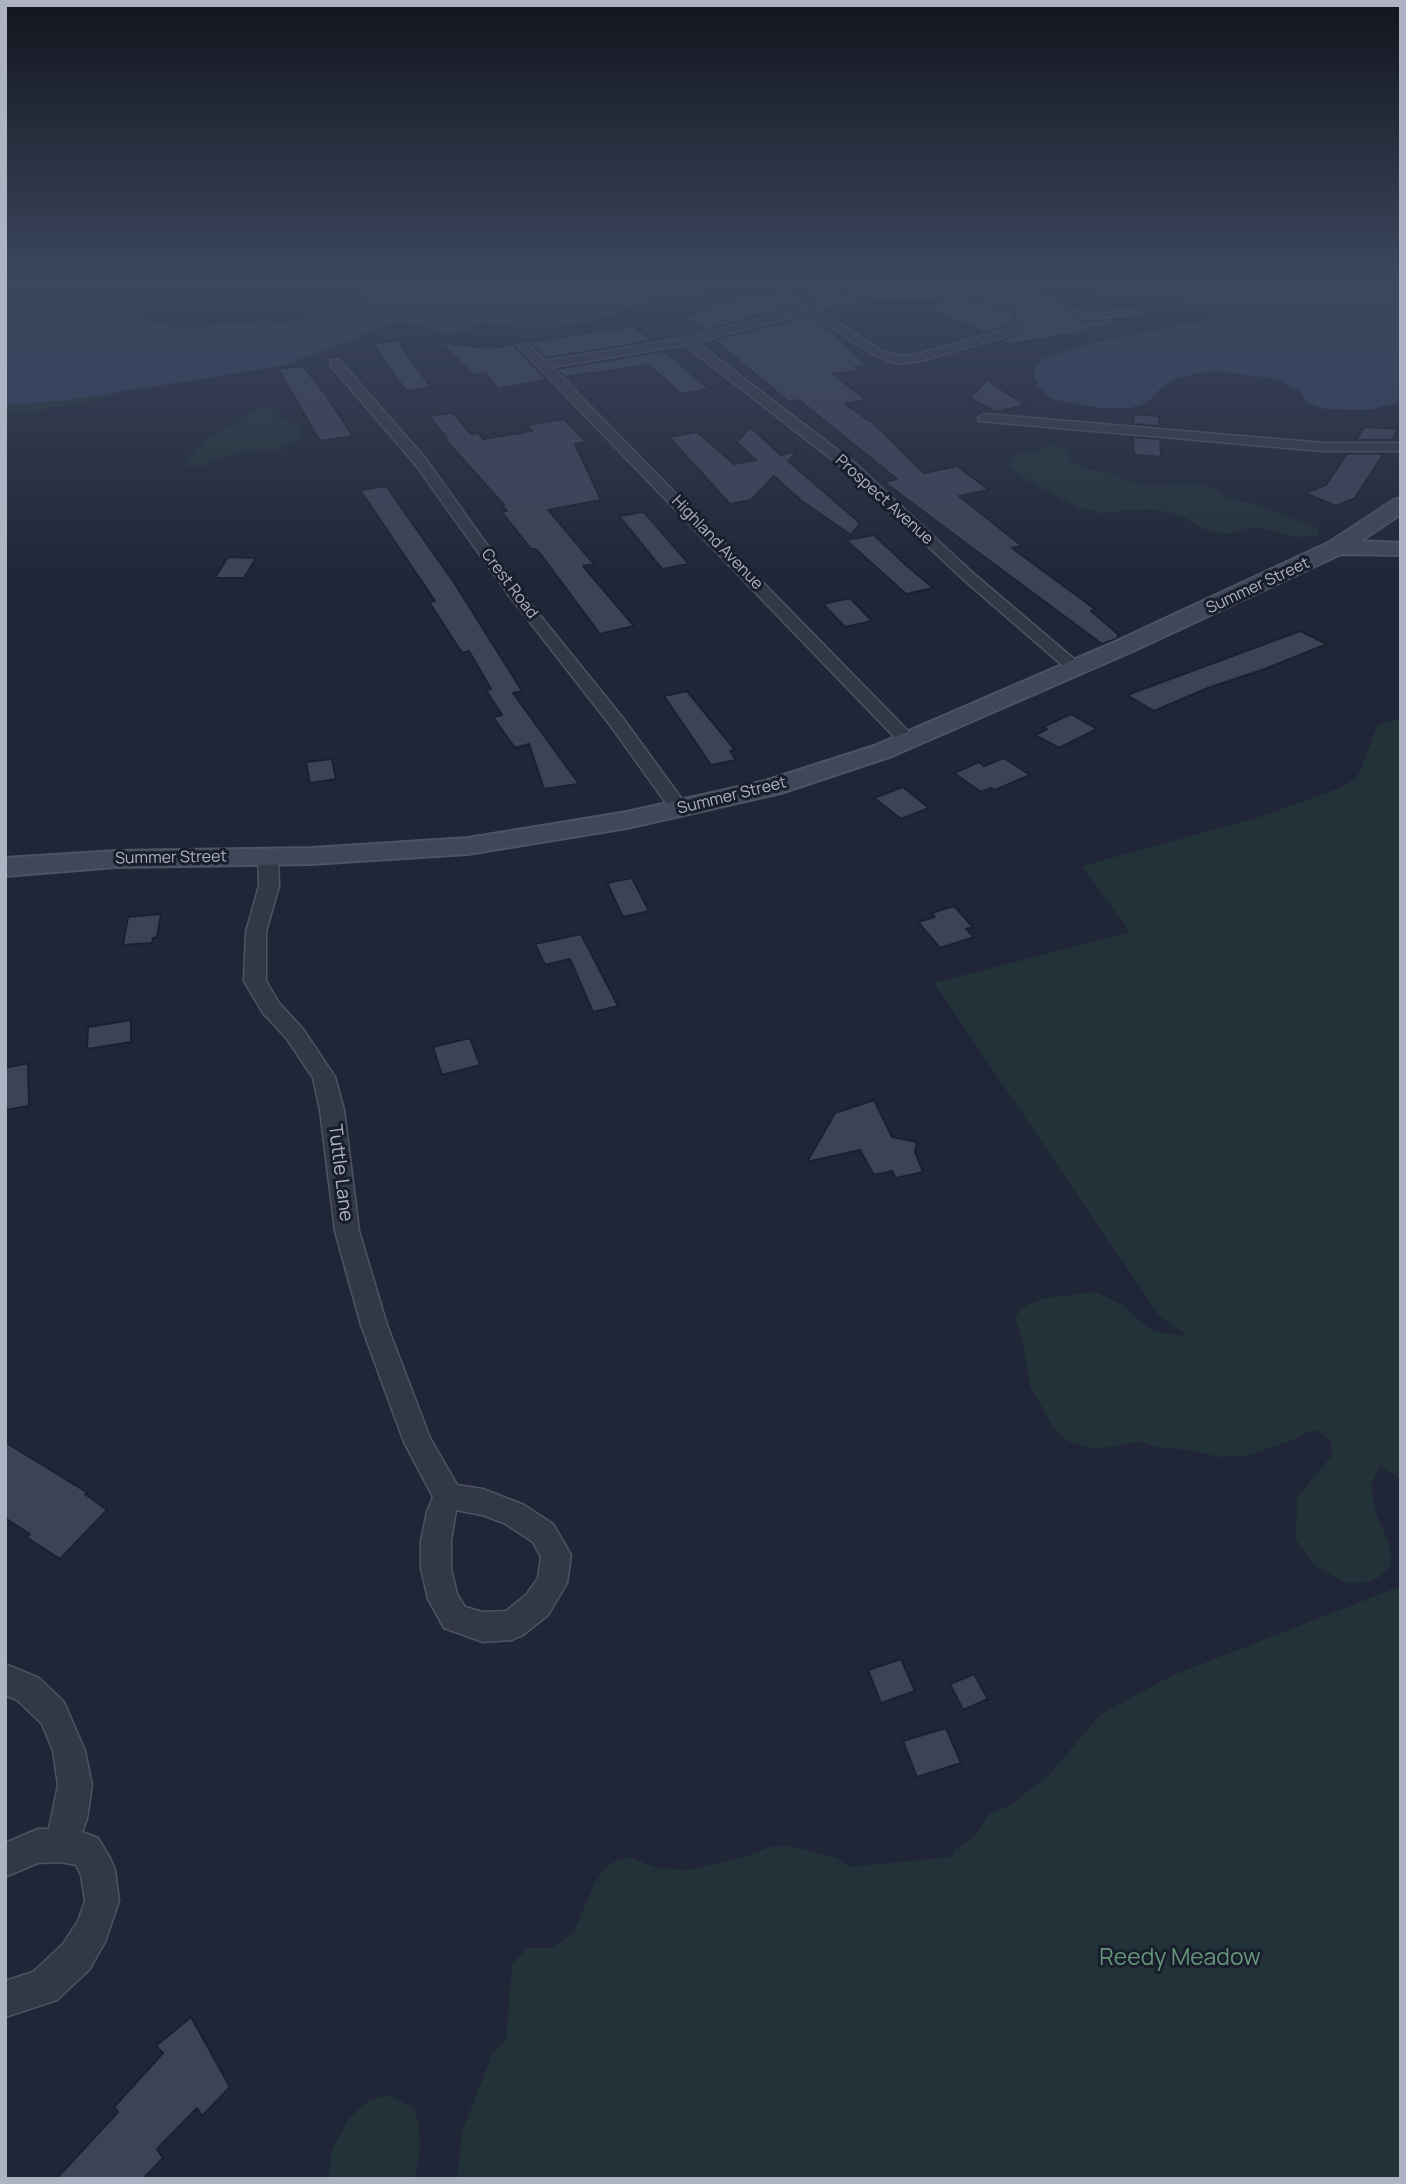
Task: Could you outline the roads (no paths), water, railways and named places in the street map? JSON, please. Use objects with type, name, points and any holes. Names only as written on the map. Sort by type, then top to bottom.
[{"type":"main road","name":"Summer Street","points":[[5,867],[116,859],[312,856],[468,846],[680,809],[787,783],[908,741],[1292,571],[1338,547],[1401,503]]},
{"type":"main road","points":[[1338,547],[1401,549]]},
{"type":"street","name":"Crest Road","points":[[351,382],[420,461],[513,592],[616,722],[680,809]]},
{"type":"street","name":"Highland Avenue","points":[[560,382],[908,741]]},
{"type":"street","name":"Prospect Avenue","points":[[740,382],[852,468],[969,578],[1075,668]]},
{"type":"street","points":[[984,418],[1323,447],[1401,447]]},
{"type":"street","name":"Tuttle Lane","points":[[268,857],[269,886],[256,932],[255,981],[271,1008],[295,1034],[324,1077],[332,1110],[334,1143],[348,1231],[374,1325],[418,1442],[448,1496]]},
{"type":"street","points":[[448,1496],[483,1502],[514,1514],[543,1532],[556,1555],[552,1583],[537,1605],[512,1625],[483,1627],[455,1618],[443,1599],[436,1568],[436,1541],[441,1512],[448,1496]]},
{"type":"street","points":[[5,1679],[28,1689],[53,1713],[69,1751],[75,1785],[71,1819],[60,1845]]},
{"type":"street","points":[[5,1860],[38,1846],[60,1845],[86,1850],[98,1870],[102,1902],[93,1930],[76,1957],[44,1987],[5,1999]]},
{"type":"water","points":[[5,382],[181,382],[61,401],[5,405]]},
{"type":"water","points":[[1037,382],[1170,382],[1147,403],[1130,408],[1101,408],[1052,399]]},
{"type":"water","points":[[1282,382],[1401,382],[1401,402],[1369,410],[1326,409],[1307,403],[1300,391]]},
{"type":"park label","name":"Reedy Meadow","points":[[1180,1959]]}]
